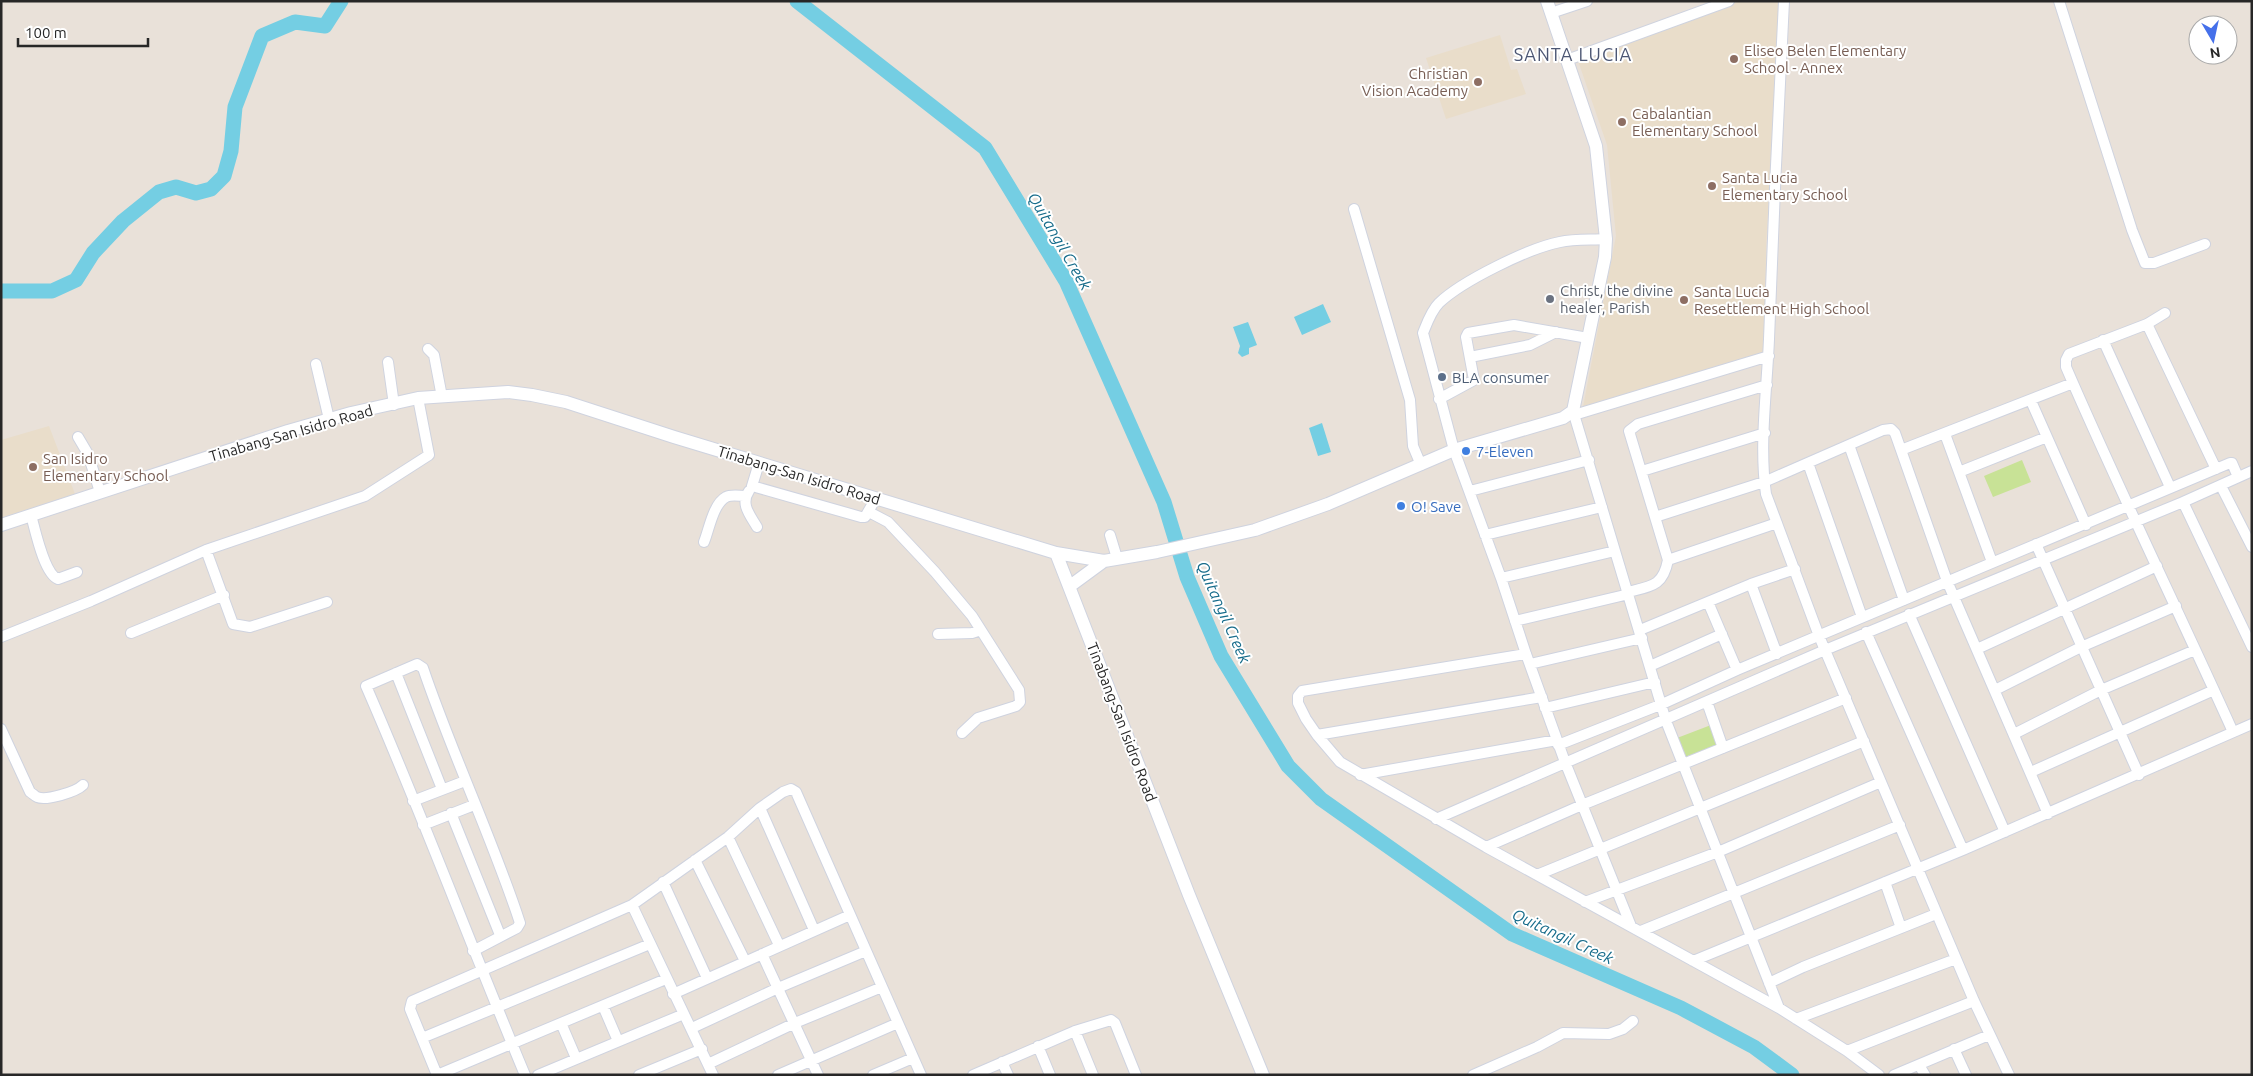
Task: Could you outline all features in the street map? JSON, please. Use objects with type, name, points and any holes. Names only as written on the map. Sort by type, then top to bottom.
[{"type":"street","points":[[1587,1],[1549,7],[1596,146],[1606,239],[1605,257],[1573,413],[1589,460],[1614,551],[1629,593],[1660,705],[1779,1008]]},
{"type":"street","points":[[1567,60],[1729,1]]},
{"type":"street","points":[[1784,1],[1775,168],[1765,433],[1764,482],[1766,494],[1819,636],[1974,1002],[2009,1075]]},
{"type":"street","points":[[2059,1],[2132,230],[2145,263],[2154,263],[2205,244]]},
{"type":"street","points":[[1354,209],[1410,400],[1413,446],[1421,464]]},
{"type":"street","points":[[1606,239],[1561,242],[1542,247],[1457,287],[1438,304],[1423,333],[1454,450],[1565,762],[1631,926]]},
{"type":"street","points":[[2165,313],[2147,324],[2069,354],[2066,367],[2127,506],[2176,606],[2233,732]]},
{"type":"street","points":[[2147,324],[2216,469]]},
{"type":"street","points":[[1439,399],[1474,380],[1466,337],[1468,333],[1514,325],[1588,338]]},
{"type":"street","points":[[1470,357],[1530,345],[1556,332]]},
{"type":"street","points":[[2103,340],[2170,487]]},
{"type":"street","points":[[428,349],[434,355],[442,397]]},
{"type":"street","points":[[1056,554],[1104,561],[1157,552],[1264,526],[1328,504],[1454,450],[1768,356]]},
{"type":"street","points":[[388,362],[394,405]]},
{"type":"street","points":[[316,364],[329,419]]},
{"type":"street","points":[[1901,450],[2031,401],[2073,383]]},
{"type":"street","points":[[1515,621],[1629,593],[1656,584],[1665,572],[1668,560],[1629,430],[1633,426],[1767,385]]},
{"type":"street","name":"Tinabang-San Isidro Road","points":[[1,525],[329,419],[418,398],[486,392],[532,395],[566,402],[1056,554],[1070,586],[1188,895],[1263,1075]]},
{"type":"street","points":[[1,637],[91,601],[206,550],[365,496],[424,460],[430,452],[418,398]]},
{"type":"street","points":[[2031,401],[2086,525]]},
{"type":"street","points":[[1656,517],[1764,482],[1884,430],[1891,429],[1895,433],[1947,581],[2048,814]]},
{"type":"street","points":[[1642,471],[1765,433]]},
{"type":"street","points":[[1945,434],[1992,562]]},
{"type":"street","points":[[78,437],[88,454],[100,492]]},
{"type":"street","points":[[1959,472],[2014,452],[2047,437]]},
{"type":"street","points":[[1849,445],[1904,600]]},
{"type":"street","points":[[1470,491],[1589,460]]},
{"type":"street","points":[[758,527],[746,507],[746,496],[752,486],[760,463]]},
{"type":"street","points":[[1808,463],[1862,618]]},
{"type":"street","points":[[1360,775],[1558,743],[1660,705],[1737,670],[2216,469],[2232,463],[2238,477]]},
{"type":"street","points":[[1436,819],[1565,762],[1666,721],[1866,632],[1953,595],[2043,561],[2134,521],[2221,486],[2252,471]]},
{"type":"street","points":[[752,486],[861,517],[865,517],[869,512],[876,498]]},
{"type":"street","points":[[2221,486],[2252,548]]},
{"type":"street","points":[[704,542],[718,505],[722,500],[728,496],[746,496]]},
{"type":"street","points":[[2183,502],[2252,647]]},
{"type":"street","points":[[1485,535],[1602,507]]},
{"type":"street","points":[[869,512],[888,522],[902,535],[972,616],[1019,690],[1020,702],[1011,709],[978,718],[962,733]]},
{"type":"street","points":[[31,515],[43,555],[52,576],[58,579],[77,572]]},
{"type":"street","points":[[1668,560],[1777,523]]},
{"type":"street","points":[[1110,535],[1117,558]]},
{"type":"street","points":[[2036,544],[2139,775]]},
{"type":"street","points":[[206,550],[233,624],[246,627],[328,602]]},
{"type":"street","points":[[1501,578],[1614,551]]},
{"type":"street","points":[[1070,586],[1104,561]]},
{"type":"street","points":[[1977,649],[2157,566]]},
{"type":"street","points":[[1530,664],[1641,634],[1708,602],[1751,584],[1795,569]]},
{"type":"street","points":[[1751,584],[1777,654]]},
{"type":"street","points":[[131,633],[224,595]]},
{"type":"street","points":[[1708,602],[1737,670]]},
{"type":"street","points":[[1995,690],[2081,647],[2176,606]]},
{"type":"street","points":[[1910,614],[2005,832]]},
{"type":"street","points":[[938,634],[972,633],[981,630]]},
{"type":"street","points":[[1866,632],[1963,850]]},
{"type":"street","points":[[1650,666],[1722,634]]},
{"type":"street","points":[[2014,734],[2101,690],[2195,650]]},
{"type":"street","points":[[1526,654],[1302,691],[1298,696],[1298,703],[1317,736],[1340,762],[1360,775],[1486,847],[1779,1008],[1847,1050],[1879,1075]]},
{"type":"street","points":[[473,951],[500,935],[517,928],[520,923],[512,897],[474,805],[423,668],[417,664],[366,686],[481,971],[525,1075]]},
{"type":"street","points":[[396,673],[442,789]]},
{"type":"street","points":[[1545,708],[1655,682]]},
{"type":"street","points":[[2031,772],[2214,690]]},
{"type":"street","points":[[1317,736],[1542,697]]},
{"type":"street","points":[[1486,847],[1582,805],[1846,698]]},
{"type":"street","points":[[1707,702],[1723,748]]},
{"type":"street","points":[[1693,961],[2048,814],[2252,724]]},
{"type":"street","points":[[1,730],[30,792],[36,797],[44,798],[73,792],[83,785]]},
{"type":"street","points":[[1537,875],[1864,740]]},
{"type":"street","points":[[413,801],[465,781]]},
{"type":"street","points":[[1585,902],[1718,852],[1882,782]]},
{"type":"street","points":[[666,978],[603,1006],[511,1042],[437,1075],[410,1008],[412,1001],[632,906],[728,836],[760,808],[791,789],[796,792],[921,1075]]},
{"type":"street","points":[[423,825],[474,805]]},
{"type":"street","points":[[760,808],[814,930]]},
{"type":"street","points":[[451,813],[500,935]]},
{"type":"street","points":[[1641,931],[1900,825]]},
{"type":"street","points":[[728,836],[780,945]]},
{"type":"street","points":[[695,860],[745,961]]},
{"type":"street","points":[[663,882],[707,978]]},
{"type":"street","points":[[1885,882],[1901,928]]},
{"type":"street","points":[[632,906],[713,1075]]},
{"type":"street","points":[[1769,983],[1803,967],[1936,914]]},
{"type":"street","points":[[673,994],[850,915]]},
{"type":"street","points":[[422,1038],[650,944]]},
{"type":"street","points":[[692,1028],[778,988],[866,951]]},
{"type":"street","points":[[762,954],[818,1075]]},
{"type":"street","points":[[1796,1019],[1956,959]]},
{"type":"street","points":[[708,1064],[795,1023],[882,987]]},
{"type":"street","points":[[1847,1050],[1974,1002]]},
{"type":"street","points":[[603,1006],[618,1041]]},
{"type":"street","points":[[538,1075],[684,1014]]},
{"type":"street","points":[[973,1075],[1075,1030],[1107,1020],[1113,1021],[1136,1075]]},
{"type":"street","points":[[1473,1075],[1537,1047],[1563,1033],[1569,1031],[1609,1034],[1623,1030],[1632,1021]]},
{"type":"street","points":[[561,1022],[576,1058]]},
{"type":"street","points":[[778,1075],[811,1059],[898,1023]]},
{"type":"street","points":[[1075,1030],[1093,1075]]},
{"type":"street","points":[[1894,1075],[1989,1034]]},
{"type":"street","points":[[1038,1046],[1050,1075]]},
{"type":"street","points":[[639,1075],[702,1049]]},
{"type":"street","points":[[1954,1049],[1966,1075]]},
{"type":"street","points":[[873,1075],[913,1058]]},
{"type":"street","points":[[1002,1062],[1008,1075]]},
{"type":"street","points":[[1919,1065],[1925,1075]]},
{"type":"shaded area","points":[[1741,1],[1780,1],[1766,247],[1765,354],[1583,407],[1616,236],[1607,145],[1577,58]]},
{"type":"shaded area","name":"Christian Vision Academy","points":[[1500,35],[1511,70],[1517,69],[1526,94],[1446,119],[1426,58]]},
{"type":"shaded area","name":"San Isidro Elementary School","points":[[49,426],[75,494],[1,518],[1,440]]},
{"type":"green space","points":[[2022,460],[2031,482],[1993,497],[1984,476]]},
{"type":"green space","points":[[1711,725],[1718,745],[1685,757],[1677,738]]},
{"type":"water","points":[[1323,304],[1331,322],[1302,335],[1294,317]]},
{"type":"water","points":[[1248,322],[1257,345],[1249,348],[1249,354],[1242,357],[1238,353],[1240,346],[1233,327]]},
{"type":"water","points":[[1322,423],[1331,452],[1318,456],[1309,428]]},
{"type":"waterway","name":"Quitangil Creek","points":[[1,291],[52,291],[76,280],[93,253],[123,221],[159,192],[176,187],[196,193],[211,189],[224,176],[231,151],[235,107],[262,36],[295,22],[325,26],[341,1]]},
{"type":"waterway","name":"Quitangil Creek","points":[[797,1],[985,148],[1066,281],[1164,502],[1187,577],[1221,656],[1288,766],[1321,799],[1512,934],[1681,1008],[1754,1047],[1792,1075]]},
{"type":"place","name":"Eliseo Belen Elementary School - Annex","points":[[1734,59]]},
{"type":"place","name":"Christian Vision Academy","points":[[1478,82]]},
{"type":"place","name":"Cabalantian Elementary School","points":[[1622,122]]},
{"type":"place","name":"Santa Lucia Elementary School","points":[[1712,186]]},
{"type":"place","name":"Christ, the divine healer, Parish","points":[[1550,299]]},
{"type":"place","name":"Santa Lucia Resettlement High School","points":[[1684,300]]},
{"type":"place","name":"BLA consumer","points":[[1442,377]]},
{"type":"place","name":"7-Eleven","points":[[1466,451]]},
{"type":"place","name":"San Isidro Elementary School","points":[[33,467]]},
{"type":"place","name":"O! Save","points":[[1401,506]]},
{"type":"district","name":"SANTA LUCIA","points":[[1573,54]]}]
